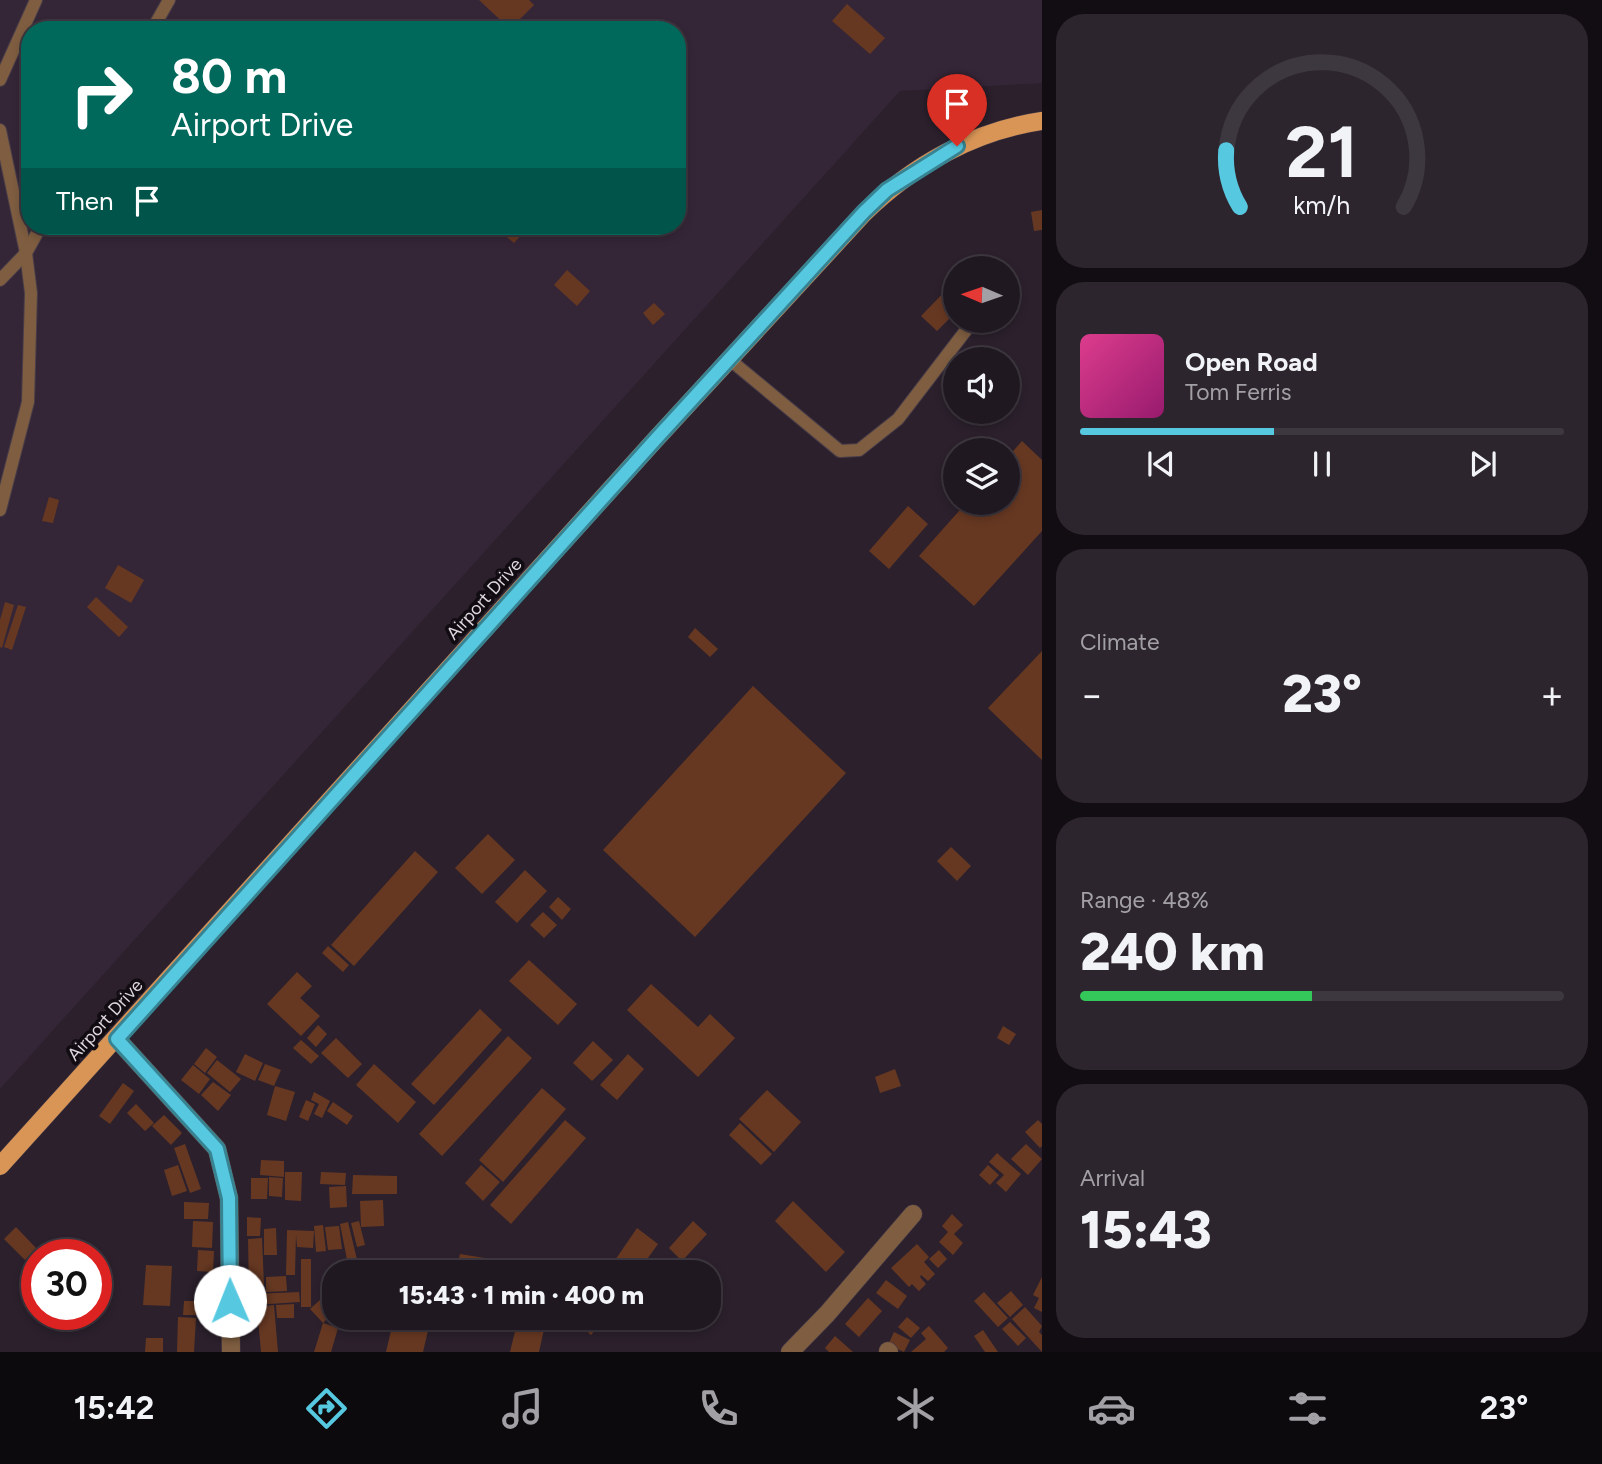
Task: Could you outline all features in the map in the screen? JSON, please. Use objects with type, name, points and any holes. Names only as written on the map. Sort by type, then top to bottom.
[{"type":"main road","name":"Airport Drive","points":[[0,1166],[729,359],[887,190],[957,146],[1023,124],[1042,121]]},
{"type":"street","points":[[117,1039],[217,1149],[229,1198],[232,1352]]},
{"type":"street","points":[[790,1352],[827,1314],[913,1214]]},
{"type":"lane","points":[[26,21],[36,0]]},
{"type":"lane","points":[[157,21],[169,0]]},
{"type":"lane","points":[[0,79],[21,33]]},
{"type":"lane","points":[[0,131],[21,230]]},
{"type":"lane","points":[[0,510],[27,402],[31,293],[22,235]]},
{"type":"lane","points":[[0,280],[26,253],[36,235]]},
{"type":"lane","points":[[729,359],[840,452],[859,450],[898,419],[964,333]]},
{"type":"shaded area","points":[[0,0],[1042,0],[1042,83],[900,91],[0,1089]]},
{"type":"building","points":[[479,0],[529,0],[534,5],[518,21],[501,21]]},
{"type":"building","points":[[847,4],[885,38],[870,54],[832,21]]},
{"type":"building","points":[[1042,210],[1042,230],[1034,231],[1031,212]]},
{"type":"building","points":[[504,235],[521,235],[514,243]]},
{"type":"building","points":[[567,270],[590,291],[577,306],[554,285]]},
{"type":"building","points":[[943,293],[943,325],[937,331],[921,316]]},
{"type":"building","points":[[654,303],[665,314],[653,325],[643,313]]},
{"type":"building","points":[[1022,441],[1042,460],[1042,531],[974,606],[919,556],[955,515],[1020,515]]},
{"type":"building","points":[[49,497],[59,500],[53,523],[42,521]]},
{"type":"building","points":[[908,506],[928,524],[889,569],[869,551]]},
{"type":"building","points":[[118,565],[144,580],[131,603],[105,588]]},
{"type":"building","points":[[96,597],[128,627],[119,637],[87,607]]},
{"type":"building","points":[[5,602],[14,605],[2,648],[0,620]]},
{"type":"building","points":[[18,605],[26,607],[12,650],[4,647]]},
{"type":"building","points":[[695,628],[718,649],[710,657],[688,637]]},
{"type":"building","points":[[1042,651],[1042,760],[988,708]]},
{"type":"building","points":[[753,686],[846,773],[695,937],[603,850]]},
{"type":"building","points":[[488,834],[515,860],[482,894],[455,868]]},
{"type":"building","points":[[951,847],[971,866],[957,881],[937,861]]},
{"type":"building","points":[[415,851],[438,872],[354,966],[331,945]]},
{"type":"building","points":[[525,870],[547,891],[517,923],[495,902]]},
{"type":"building","points":[[558,897],[571,909],[562,920],[549,907]]},
{"type":"building","points":[[543,912],[557,925],[544,938],[530,925]]},
{"type":"building","points":[[328,946],[349,965],[343,972],[322,953]]},
{"type":"building","points":[[529,960],[577,1004],[558,1025],[509,981]]},
{"type":"building","points":[[297,972],[312,986],[300,998],[320,1016],[301,1036],[267,1004]]},
{"type":"building","points":[[651,984],[698,1027],[710,1014],[735,1038],[698,1077],[627,1010]]},
{"type":"building","points":[[480,1009],[502,1030],[434,1105],[411,1084]]},
{"type":"building","points":[[318,1025],[327,1034],[316,1047],[307,1038]]},
{"type":"building","points":[[1003,1026],[1016,1034],[1009,1045],[997,1038]]},
{"type":"building","points":[[508,1036],[532,1058],[442,1156],[419,1134]]},
{"type":"building","points":[[336,1038],[362,1064],[348,1078],[321,1053]]},
{"type":"building","points":[[301,1040],[319,1056],[311,1064],[293,1048]]},
{"type":"building","points":[[593,1041],[613,1060],[592,1081],[573,1063]]},
{"type":"building","points":[[206,1048],[217,1057],[205,1073],[194,1064]]},
{"type":"building","points":[[245,1054],[263,1063],[255,1081],[236,1072]]},
{"type":"building","points":[[628,1054],[644,1069],[617,1100],[600,1085]]},
{"type":"building","points":[[217,1060],[241,1079],[230,1092],[207,1073]]},
{"type":"building","points":[[265,1064],[281,1070],[274,1086],[258,1080]]},
{"type":"building","points":[[374,1064],[416,1102],[398,1123],[356,1085]]},
{"type":"building","points":[[193,1065],[210,1079],[199,1094],[181,1080]]},
{"type":"building","points":[[895,1069],[901,1086],[880,1093],[875,1077]]},
{"type":"building","points":[[213,1082],[231,1095],[218,1111],[201,1095]]},
{"type":"building","points":[[123,1083],[134,1091],[110,1124],[99,1116]]},
{"type":"building","points":[[275,1086],[295,1092],[286,1121],[267,1115]]},
{"type":"building","points":[[542,1088],[566,1109],[503,1182],[479,1160]]},
{"type":"building","points":[[767,1090],[801,1122],[774,1152],[739,1119]]},
{"type":"building","points":[[314,1092],[330,1101],[322,1118],[314,1114],[319,1104],[311,1100]]},
{"type":"building","points":[[306,1100],[315,1104],[308,1121],[299,1117]]},
{"type":"building","points":[[333,1102],[353,1116],[347,1125],[327,1111]]},
{"type":"building","points":[[136,1104],[154,1123],[145,1131],[127,1113]]},
{"type":"building","points":[[164,1115],[182,1133],[171,1145],[152,1126]]},
{"type":"building","points":[[565,1120],[586,1138],[511,1224],[490,1205]]},
{"type":"building","points":[[1038,1120],[1042,1124],[1040,1148],[1025,1132]]},
{"type":"building","points":[[740,1123],[772,1154],[761,1165],[729,1135]]},
{"type":"building","points":[[185,1144],[201,1189],[190,1193],[174,1148]]},
{"type":"building","points":[[1026,1144],[1042,1159],[1028,1175],[1011,1159]]},
{"type":"building","points":[[997,1153],[1021,1174],[1006,1192],[996,1183],[1004,1175],[989,1162]]},
{"type":"building","points":[[261,1160],[284,1161],[284,1177],[260,1175]]},
{"type":"building","points":[[178,1165],[187,1191],[172,1196],[164,1170]]},
{"type":"building","points":[[481,1165],[500,1182],[483,1201],[465,1183]]},
{"type":"building","points":[[988,1165],[999,1175],[990,1185],[979,1175]]},
{"type":"building","points":[[285,1172],[302,1172],[301,1201],[285,1200]]},
{"type":"building","points":[[321,1172],[346,1173],[345,1185],[320,1184]]},
{"type":"building","points":[[353,1175],[397,1176],[397,1194],[352,1194]]},
{"type":"building","points":[[269,1177],[283,1178],[282,1197],[269,1196]]},
{"type":"building","points":[[251,1178],[268,1178],[267,1199],[251,1199]]},
{"type":"building","points":[[346,1186],[347,1207],[330,1208],[329,1187]]},
{"type":"building","points":[[383,1200],[384,1226],[361,1227],[360,1201]]},
{"type":"building","points":[[793,1201],[845,1252],[826,1272],[775,1221]]},
{"type":"building","points":[[184,1202],[209,1203],[208,1219],[184,1219]]},
{"type":"building","points":[[952,1214],[963,1225],[954,1234],[963,1243],[953,1255],[939,1242],[948,1232],[942,1226]]},
{"type":"building","points":[[247,1217],[261,1218],[260,1236],[247,1236]]},
{"type":"building","points":[[193,1221],[213,1222],[212,1248],[192,1247]]},
{"type":"building","points":[[359,1221],[365,1245],[357,1247],[351,1223]]},
{"type":"building","points":[[693,1221],[707,1234],[683,1260],[669,1248]]},
{"type":"building","points":[[348,1222],[357,1260],[347,1260],[340,1224]]},
{"type":"building","points":[[323,1225],[326,1251],[316,1252],[314,1226]]},
{"type":"building","points":[[339,1226],[342,1249],[328,1250],[325,1227]]},
{"type":"building","points":[[16,1227],[27,1239],[21,1239],[21,1256],[4,1239]]},
{"type":"building","points":[[276,1228],[277,1255],[264,1255],[264,1229]]},
{"type":"building","points":[[637,1228],[658,1244],[647,1260],[615,1260]]},
{"type":"building","points":[[287,1230],[314,1231],[313,1248],[297,1247],[296,1235],[295,1275],[286,1275]]},
{"type":"building","points":[[262,1238],[264,1285],[249,1286],[248,1239]]},
{"type":"building","points":[[917,1244],[929,1257],[924,1262],[935,1274],[928,1281],[921,1275],[926,1284],[919,1291],[912,1284],[909,1287],[891,1268]]},
{"type":"building","points":[[198,1250],[214,1251],[213,1272],[197,1271]]},
{"type":"building","points":[[939,1250],[947,1259],[938,1268],[929,1259]]},
{"type":"building","points":[[460,1254],[498,1260],[459,1260]]},
{"type":"building","points":[[301,1259],[311,1259],[311,1307],[301,1307]]},
{"type":"building","points":[[146,1265],[172,1266],[170,1306],[143,1305]]},
{"type":"building","points":[[286,1276],[287,1291],[266,1292],[266,1277]]},
{"type":"building","points":[[1042,1277],[1042,1312],[1034,1308],[1039,1298],[1033,1295]]},
{"type":"building","points":[[886,1280],[907,1296],[898,1309],[876,1293]]},
{"type":"building","points":[[1011,1291],[1023,1305],[1010,1317],[997,1303]]},
{"type":"building","points":[[201,1292],[217,1293],[216,1316],[201,1316]]},
{"type":"building","points":[[299,1292],[300,1302],[254,1305],[253,1294]]},
{"type":"building","points":[[984,1292],[1008,1318],[998,1327],[974,1301]]},
{"type":"building","points":[[868,1298],[882,1311],[859,1337],[845,1324]]},
{"type":"building","points":[[321,1299],[322,1322],[310,1309]]},
{"type":"building","points":[[184,1301],[198,1301],[198,1315],[183,1315]]},
{"type":"building","points":[[294,1304],[294,1318],[277,1318],[276,1305]]},
{"type":"building","points":[[274,1305],[278,1352],[261,1352],[257,1307]]},
{"type":"building","points":[[1025,1307],[1042,1326],[1039,1332],[1042,1335],[1042,1352],[1012,1319]]},
{"type":"building","points":[[178,1317],[196,1318],[194,1352],[177,1352]]},
{"type":"building","points":[[907,1317],[920,1328],[911,1338],[898,1327]]},
{"type":"building","points":[[1010,1322],[1026,1338],[1018,1346],[1002,1329]]},
{"type":"building","points":[[322,1326],[322,1330],[337,1330],[331,1352],[314,1352]]},
{"type":"building","points":[[929,1326],[948,1348],[944,1352],[911,1352],[926,1339],[921,1333]]},
{"type":"building","points":[[391,1330],[428,1330],[423,1352],[386,1352]]},
{"type":"building","points":[[515,1330],[544,1330],[539,1352],[510,1352]]},
{"type":"building","points":[[983,1330],[998,1352],[985,1352],[974,1336]]},
{"type":"building","points":[[894,1332],[910,1340],[904,1352],[888,1345]]},
{"type":"building","points":[[835,1336],[853,1352],[829,1352],[825,1348]]},
{"type":"building","points":[[146,1338],[163,1338],[163,1352],[145,1352]]},
{"type":"route","points":[[230,1301],[229,1198],[217,1149],[117,1039],[655,440],[864,212],[887,190],[957,146]]}]
